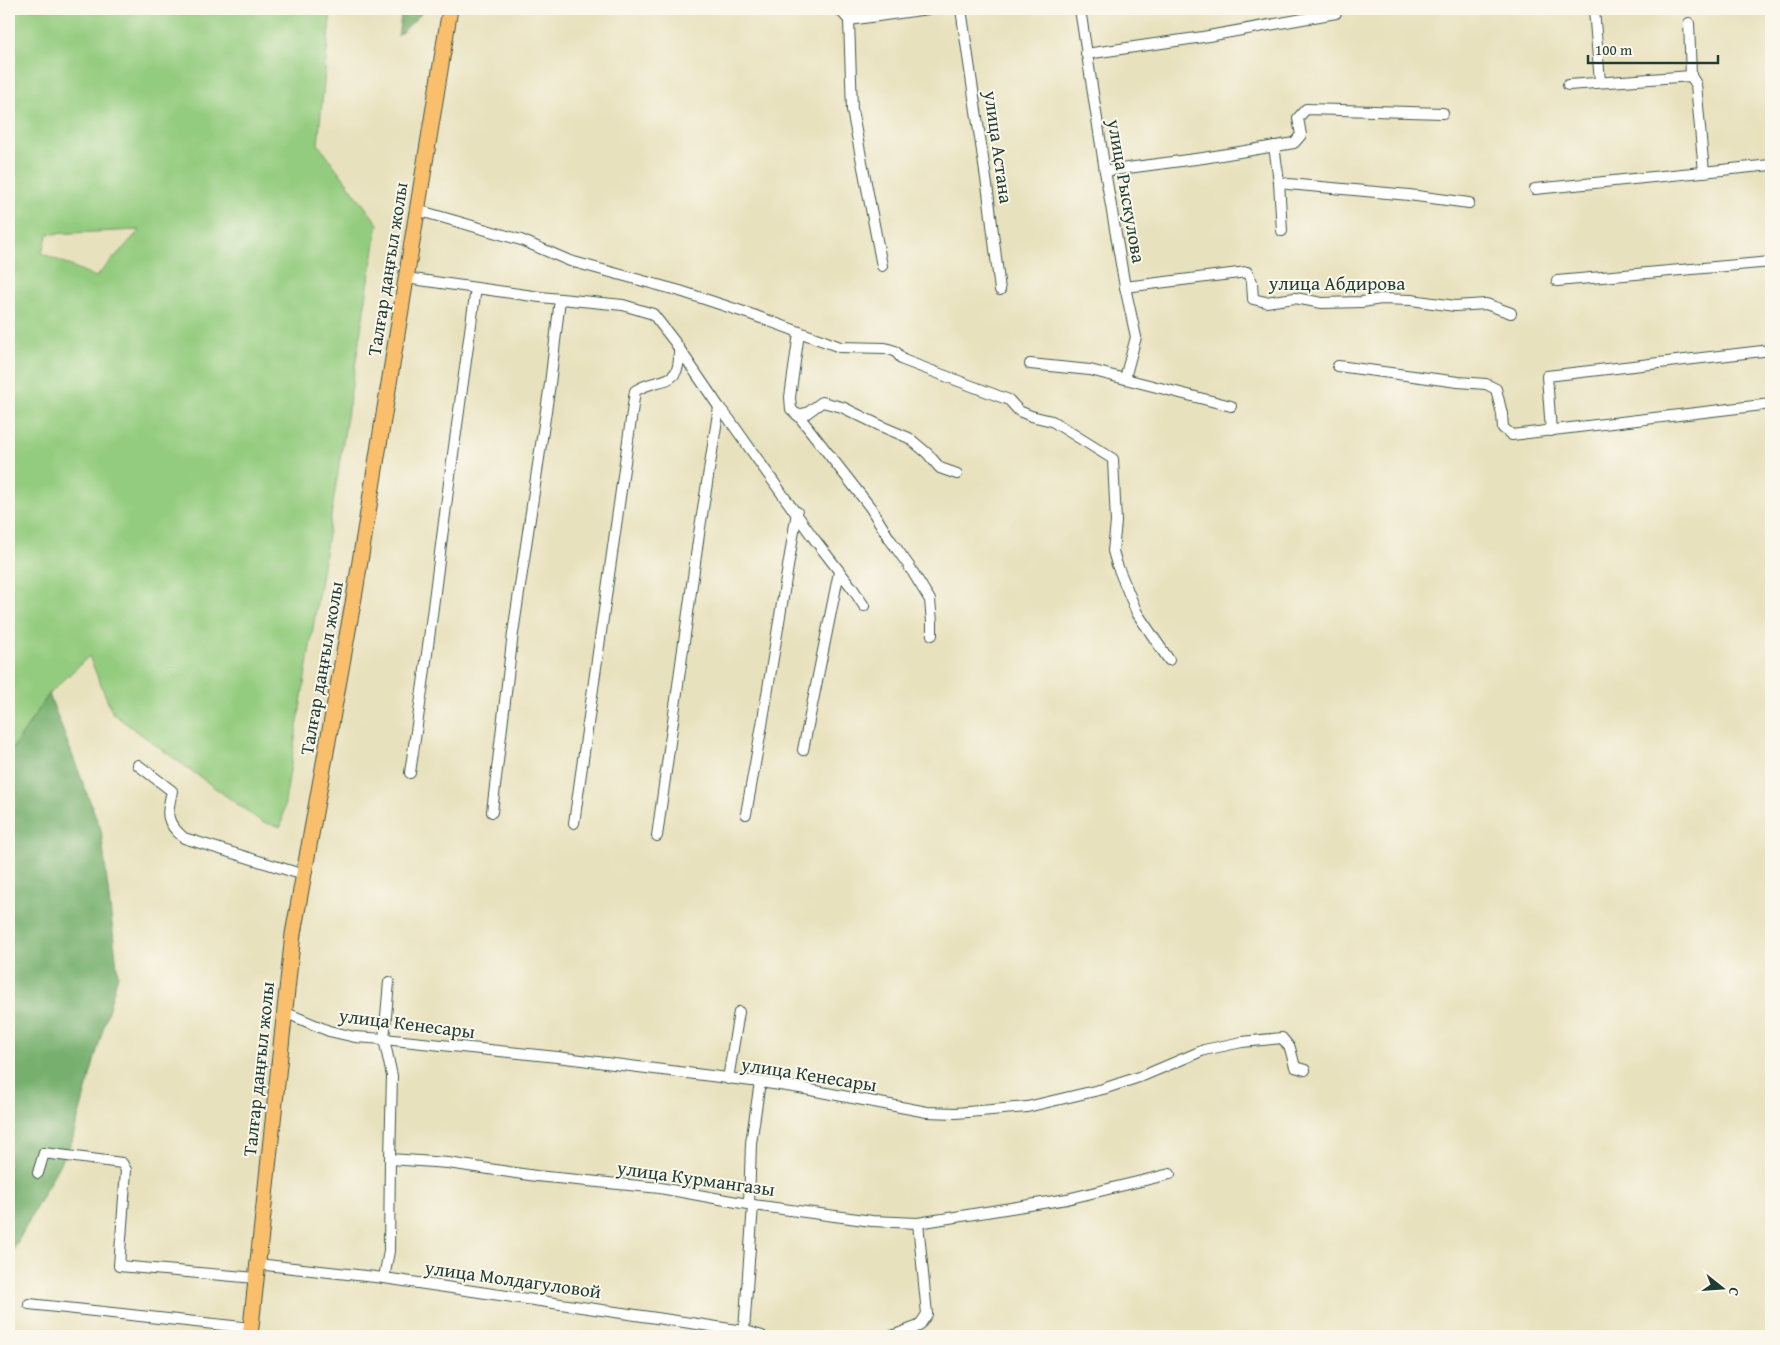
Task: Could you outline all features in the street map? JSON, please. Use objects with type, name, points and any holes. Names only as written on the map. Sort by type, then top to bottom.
[{"type":"main road","name":"Талғар даңғыл жолы","points":[[250,1332],[293,934],[355,592],[450,9]]},
{"type":"street","points":[[839,9],[849,20],[852,110],[882,266]]},
{"type":"street","points":[[849,20],[928,9]]},
{"type":"street","name":"улица Астана","points":[[961,9],[988,192],[1000,290]]},
{"type":"street","name":"улица Рыскулова","points":[[1080,9],[1105,171],[1125,287],[1136,337],[1125,378]]},
{"type":"street","points":[[1594,9],[1600,82]]},
{"type":"street","points":[[1086,54],[1203,37],[1336,13]]},
{"type":"street","points":[[1689,23],[1692,76],[1696,84],[1704,172]]},
{"type":"street","points":[[1568,85],[1692,76]]},
{"type":"street","points":[[1105,171],[1203,158],[1294,143],[1301,136],[1298,118],[1306,110],[1443,113]]},
{"type":"street","points":[[1274,146],[1279,182],[1282,231]]},
{"type":"street","points":[[1535,189],[1771,165]]},
{"type":"street","points":[[1279,182],[1469,203]]},
{"type":"street","points":[[418,205],[521,240],[570,261],[680,291],[840,347],[895,350],[903,360],[1009,400],[1019,411],[1031,416],[1052,421],[1113,458],[1116,522],[1113,551],[1137,613],[1169,660]]},
{"type":"street","points":[[1558,282],[1771,262]]},
{"type":"street","name":"улица Абдирова","points":[[1125,287],[1247,272],[1252,282],[1253,299],[1266,302],[1295,298],[1322,303],[1362,302],[1381,299],[1411,300],[1455,306],[1486,304],[1511,313]]},
{"type":"street","points":[[406,278],[560,299],[623,305],[653,314],[718,407],[729,419],[839,572],[854,589],[864,606]]},
{"type":"street","points":[[410,773],[476,288]]},
{"type":"street","points":[[492,812],[513,633],[550,384],[560,299]]},
{"type":"street","points":[[800,332],[790,397],[791,409],[798,415],[870,507],[889,538],[910,566],[930,600],[932,635]]},
{"type":"street","points":[[574,823],[635,391],[642,386],[673,377],[678,370],[679,349]]},
{"type":"street","points":[[1551,431],[1548,376],[1771,350]]},
{"type":"street","points":[[1030,364],[1090,370],[1232,406]]},
{"type":"street","points":[[1338,366],[1486,384],[1496,389],[1503,428],[1512,435],[1771,404]]},
{"type":"street","points":[[798,415],[807,413],[822,402],[842,407],[909,438],[927,453],[940,468],[957,474]]},
{"type":"street","points":[[657,836],[718,407]]},
{"type":"street","points":[[746,814],[796,512]]},
{"type":"street","points":[[803,750],[839,572]]},
{"type":"street","points":[[138,765],[172,791],[167,814],[172,828],[184,838],[304,875]]},
{"type":"street","points":[[384,1278],[389,1251],[392,1076],[384,1038],[389,982]]},
{"type":"street","name":"улица Кенесары","points":[[284,1012],[329,1031],[355,1037],[384,1038],[557,1057],[760,1082],[927,1112],[956,1114],[1027,1107],[1103,1090],[1145,1075],[1204,1050],[1242,1042],[1282,1038],[1290,1048],[1295,1067],[1304,1070]]},
{"type":"street","points":[[728,1079],[739,1012]]},
{"type":"street","points":[[744,1331],[751,1205],[751,1143],[760,1082]]},
{"type":"street","name":"улица Молдагуловой","points":[[38,1173],[44,1153],[122,1163],[126,1170],[119,1266],[384,1278],[744,1331],[762,1336]]},
{"type":"street","name":"улица Курмангазы","points":[[390,1159],[448,1163],[536,1176],[660,1188],[751,1205],[872,1221],[918,1223],[1067,1198],[1170,1174]]},
{"type":"street","points":[[892,1336],[919,1326],[927,1314],[918,1223]]},
{"type":"street","points":[[28,1304],[250,1332]]},
{"type":"green space","points":[[9,9],[331,9],[318,144],[378,224],[281,827],[262,822],[113,714],[89,656],[49,694],[9,754]],"holes":[[[140,230],[96,277],[42,253],[48,234]]]},
{"type":"green space","points":[[402,9],[426,9],[398,36]]},
{"type":"green space","points":[[49,694],[101,830],[118,975],[72,1141],[9,1258],[9,942],[12,942],[9,936],[9,754]]}]
